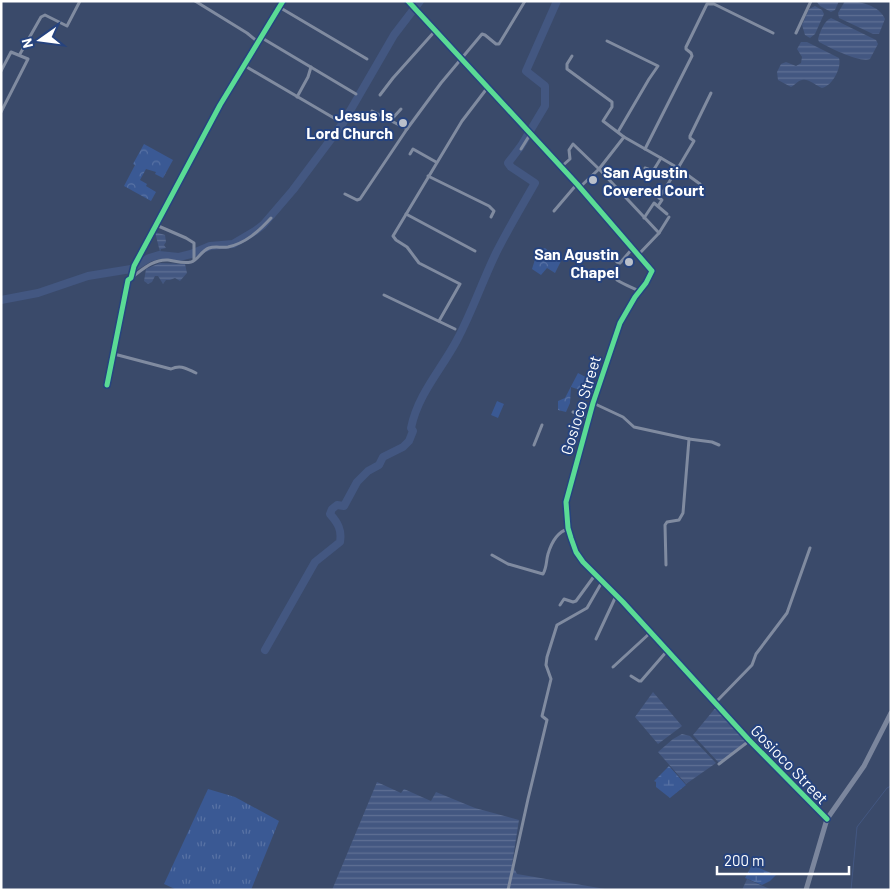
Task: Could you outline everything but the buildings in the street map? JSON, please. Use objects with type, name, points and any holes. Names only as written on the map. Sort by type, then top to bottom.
[{"type":"street","points":[[20,54],[40,17],[45,15],[67,26],[80,1]]},
{"type":"street","points":[[195,1],[247,33],[258,42]]},
{"type":"street","points":[[107,385],[128,280],[134,266],[220,105],[283,1]]},
{"type":"street","name":"Gosioco Street","points":[[408,1],[562,167],[652,271],[620,324],[593,403],[567,494],[568,528],[576,552],[595,575],[668,651],[749,740],[827,819]]},
{"type":"street","points":[[346,194],[357,200],[360,199],[406,129],[461,57],[482,34],[496,44],[499,44],[525,1]]},
{"type":"street","points":[[796,34],[811,1]]},
{"type":"street","points":[[645,149],[692,56],[686,47],[707,4],[714,4],[773,33]]},
{"type":"street","points":[[279,7],[367,59]]},
{"type":"street","points":[[380,95],[435,30]]},
{"type":"street","points":[[262,38],[356,94]]},
{"type":"street","points":[[607,41],[658,66],[618,132]]},
{"type":"street","points":[[1,71],[11,52],[28,58],[1,112]]},
{"type":"street","points":[[572,56],[567,64],[567,69],[613,104],[603,121],[624,137],[678,168],[700,184]]},
{"type":"street","points":[[244,66],[338,122]]},
{"type":"street","points":[[297,97],[308,78],[311,68]]},
{"type":"street","points":[[439,321],[460,284],[419,263],[407,247],[393,236],[469,110],[488,87]]},
{"type":"street","points":[[658,206],[662,200],[659,198],[694,142],[690,136],[711,93]]},
{"type":"street","points":[[391,120],[401,109]]},
{"type":"street","points":[[372,111],[406,129]]},
{"type":"street","points":[[521,149],[530,132]]},
{"type":"street","points":[[554,211],[578,186],[599,169],[624,137]]},
{"type":"street","points":[[562,167],[570,158],[569,150],[573,144],[659,232]]},
{"type":"street","points":[[410,154],[413,149],[436,162]]},
{"type":"street","points":[[645,168],[653,172],[660,158]]},
{"type":"street","points":[[428,176],[493,208],[491,217]]},
{"type":"street","points":[[638,254],[659,232],[668,215],[654,203],[644,218]]},
{"type":"street","points":[[406,214],[475,251]]},
{"type":"street","points":[[131,276],[156,262],[168,260],[189,262],[194,260],[201,252],[210,248],[225,247],[243,242],[257,233],[271,218]]},
{"type":"street","points":[[156,225],[194,243],[194,260]]},
{"type":"street","points":[[610,252],[617,262],[621,263],[633,248]]},
{"type":"street","points":[[617,280],[625,286],[630,286],[639,291]]},
{"type":"street","points":[[384,295],[455,329]]},
{"type":"street","points":[[114,354],[171,369],[177,366],[196,373]]},
{"type":"street","points":[[593,403],[623,416],[634,427],[719,445]]},
{"type":"street","points":[[573,412],[589,418]]},
{"type":"street","points":[[534,445],[542,425]]},
{"type":"street","points":[[666,565],[665,525],[667,522],[679,520],[683,513],[688,439]]},
{"type":"street","points":[[492,555],[508,564],[542,574],[547,565],[548,554],[558,533],[568,528]]},
{"type":"street","points":[[715,703],[752,665],[756,654],[787,613],[810,548]]},
{"type":"street","points":[[560,605],[564,599],[576,601],[595,575]]},
{"type":"street","points":[[508,890],[547,720],[542,716],[551,679],[546,665],[547,657],[557,626],[587,608],[602,582]]},
{"type":"street","points":[[596,639],[616,596]]},
{"type":"street","points":[[613,667],[650,633]]},
{"type":"street","points":[[631,676],[641,681],[668,651]]},
{"type":"street","points":[[806,890],[827,819],[864,766],[888,724],[891,713]]},
{"type":"street","points":[[719,764],[749,740]]},
{"type":"green space","points":[[144,144],[173,160],[163,178],[155,174],[156,172],[146,169],[140,180],[156,192],[151,201],[124,186]]},
{"type":"green space","points":[[545,248],[561,261],[555,273],[547,268],[541,275],[532,269],[538,250]]},
{"type":"green space","points":[[578,373],[597,383],[592,394],[571,387],[570,403],[566,412],[558,410],[558,401],[565,398]]},
{"type":"green space","points":[[497,401],[504,404],[498,418],[491,415]]},
{"type":"green space","points":[[669,766],[686,785],[670,798],[656,787],[656,782],[654,781]]},
{"type":"green space","points":[[208,789],[235,797],[279,821],[251,890],[177,890],[164,884]]},
{"type":"green space","points":[[752,865],[776,875],[762,885],[745,878]]},
{"type":"shaded area","points":[[816,1],[839,1],[835,10],[831,12],[820,6]]},
{"type":"shaded area","points":[[845,1],[862,3],[878,10],[885,19],[879,34],[873,34],[839,18],[838,13]]},
{"type":"shaded area","points":[[815,6],[822,10],[824,14],[815,34],[810,38],[805,35],[802,25],[809,9]]},
{"type":"shaded area","points":[[831,18],[876,40],[878,44],[870,59],[865,60],[852,57],[819,42],[818,39],[823,27]]},
{"type":"shaded area","points":[[801,42],[807,42],[839,58],[838,71],[826,87],[822,88],[810,81],[804,80],[791,87],[778,80],[777,72],[781,64],[786,62],[796,66],[801,63],[802,57],[797,49]]},
{"type":"shaded area","points":[[155,232],[165,235],[166,242],[164,245],[166,248],[161,249],[160,252]]},
{"type":"shaded area","points":[[160,263],[185,264],[187,273],[180,281],[175,278],[166,280],[163,284],[158,276],[155,276],[152,282],[148,284],[144,281],[146,269]]},
{"type":"shaded area","points":[[653,692],[682,726],[658,744],[635,717]]},
{"type":"shaded area","points":[[717,706],[747,741],[719,763],[693,735]]},
{"type":"shaded area","points":[[682,734],[690,736],[716,763],[686,784],[658,752]]},
{"type":"shaded area","points":[[377,782],[401,793],[404,789],[431,801],[436,792],[475,808],[519,820],[512,864],[517,874],[611,890],[332,890]]},
{"type":"shaded area","points":[[747,879],[772,890],[742,890]]},
{"type":"waterway","points":[[1,300],[38,293],[88,276],[131,269],[149,258],[159,255],[179,257],[210,246],[233,244],[255,231],[263,225],[293,190],[343,123],[394,35],[420,1]]},
{"type":"waterway","points":[[265,650],[315,562],[340,542],[339,527],[330,514],[332,509],[337,505],[344,506],[357,482],[368,471],[379,465],[383,457],[403,447],[409,441],[413,431],[411,428],[414,416],[424,393],[457,340],[496,253],[535,183],[508,163],[521,146],[545,106],[545,86],[526,71],[557,1]]},
{"type":"waterway","points":[[851,890],[857,827],[887,788],[891,786]]},
{"type":"cycle path","points":[[107,385],[128,280],[131,278],[134,266],[220,105],[283,1]]},
{"type":"cycle path","points":[[408,1],[577,184],[652,271],[620,323],[593,403],[566,502],[568,528],[576,552],[583,562],[623,602],[749,740],[827,819]]},
{"type":"place","name":"Jesus Is Lord Church","points":[[403,123]]},
{"type":"place","name":"San Agustin Covered Court","points":[[593,180]]},
{"type":"place","name":"San Agustin Chapel","points":[[629,262]]}]
